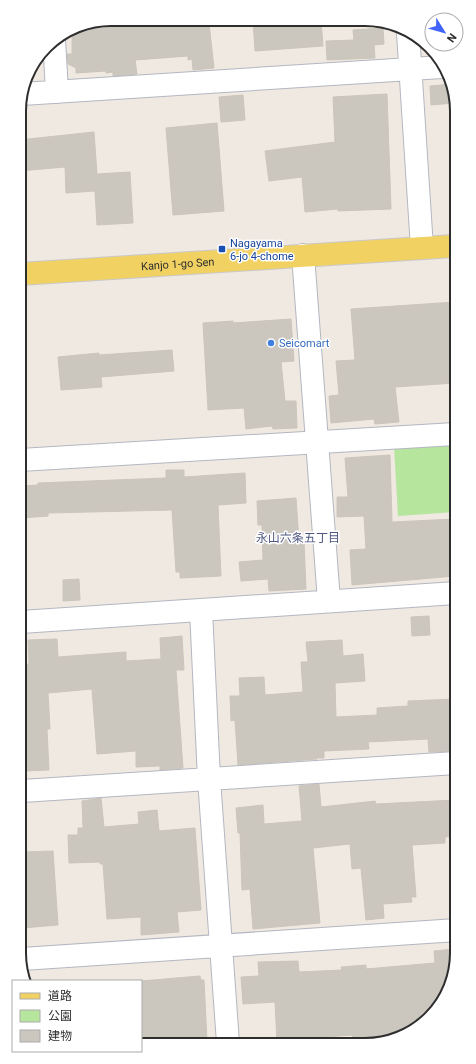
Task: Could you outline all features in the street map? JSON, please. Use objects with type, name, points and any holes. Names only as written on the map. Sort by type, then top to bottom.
[{"type":"main road","name":"Kanjo 1-go Sen","points":[[26,274],[450,246]]},
{"type":"street","points":[[408,37],[422,248]]},
{"type":"street","points":[[54,48],[57,92]]},
{"type":"street","points":[[28,94],[438,67]]},
{"type":"street","points":[[303,255],[329,601]]},
{"type":"street","points":[[26,460],[450,434]]},
{"type":"street","points":[[26,622],[450,593]]},
{"type":"street","points":[[201,610],[210,779],[228,1038]]},
{"type":"street","points":[[26,791],[450,763]]},
{"type":"street","points":[[27,959],[450,930]]},
{"type":"green space","points":[[450,443],[450,512],[398,516],[394,446]]},
{"type":"building","points":[[105,26],[209,26],[214,68],[193,70],[192,59],[188,60],[188,56],[135,60],[137,74],[113,76],[113,72],[106,73],[106,71],[76,73],[76,68],[68,64],[67,54],[72,54],[72,36],[89,29]]},
{"type":"building","points":[[253,26],[321,26],[323,46],[255,51]]},
{"type":"building","points":[[383,28],[384,44],[374,45],[375,58],[327,60],[326,41],[354,40],[353,30]]},
{"type":"building","points":[[446,85],[449,103],[431,105],[430,86]]},
{"type":"building","points":[[387,94],[391,209],[338,211],[338,209],[305,212],[302,177],[269,181],[265,151],[335,142],[333,97]]},
{"type":"building","points":[[243,95],[245,120],[221,122],[219,97]]},
{"type":"building","points":[[217,123],[224,211],[173,215],[166,128]]},
{"type":"building","points":[[94,132],[97,174],[130,172],[133,223],[97,225],[95,191],[66,193],[65,167],[26,170],[26,139]]},
{"type":"building","points":[[450,302],[450,383],[395,387],[399,422],[375,424],[374,419],[331,423],[329,396],[339,395],[336,361],[355,360],[351,309]]},
{"type":"building","points":[[291,319],[294,361],[281,362],[285,401],[296,401],[297,428],[273,429],[272,426],[246,429],[244,408],[208,410],[203,323],[233,321],[233,323]]},
{"type":"building","points":[[172,350],[174,371],[101,377],[102,387],[61,390],[58,357],[99,353],[99,355]]},
{"type":"building","points":[[390,455],[392,522],[450,519],[450,576],[352,585],[350,550],[366,549],[364,516],[337,517],[337,497],[348,497],[345,458]]},
{"type":"building","points":[[166,470],[184,470],[184,477],[245,473],[246,503],[218,505],[221,576],[180,578],[180,572],[176,572],[172,510],[48,513],[48,516],[26,518],[26,486],[38,485],[38,483],[166,478]]},
{"type":"building","points":[[296,498],[299,541],[304,541],[306,589],[269,591],[268,579],[241,581],[239,562],[263,560],[262,525],[258,525],[257,501]]},
{"type":"building","points":[[79,579],[80,600],[63,601],[63,580]]},
{"type":"building","points":[[429,616],[430,635],[412,636],[411,617]]},
{"type":"building","points":[[182,636],[184,670],[176,670],[183,768],[160,770],[160,766],[136,767],[136,751],[97,754],[92,689],[48,693],[50,729],[47,729],[49,770],[26,771],[26,664],[29,664],[28,640],[57,639],[58,657],[126,652],[126,661],[161,659],[160,638]]},
{"type":"building","points":[[342,640],[343,656],[363,654],[365,681],[335,683],[336,717],[377,715],[377,708],[408,706],[408,701],[450,699],[450,751],[429,752],[428,739],[368,742],[369,749],[324,751],[324,758],[238,765],[235,720],[231,721],[230,696],[240,696],[239,678],[264,677],[265,695],[303,692],[301,662],[308,662],[306,642]]},
{"type":"building","points":[[319,784],[321,807],[375,801],[376,804],[450,800],[450,837],[445,837],[445,843],[412,845],[416,897],[411,897],[412,902],[383,904],[384,918],[366,920],[361,868],[352,869],[350,844],[313,848],[320,923],[253,929],[250,889],[242,890],[240,833],[238,833],[236,808],[263,805],[264,824],[302,821],[299,786]]},
{"type":"building","points":[[101,798],[104,827],[139,824],[138,812],[157,810],[159,831],[195,828],[201,910],[177,912],[179,932],[141,935],[141,917],[107,919],[103,864],[100,864],[100,862],[69,863],[68,835],[78,835],[78,828],[83,828],[82,801]]},
{"type":"building","points":[[53,851],[58,925],[26,928],[26,852]]},
{"type":"building","points":[[450,949],[448,970],[444,986],[439,996],[425,1013],[412,1024],[387,1035],[365,1038],[353,1038],[352,1035],[312,1038],[277,1038],[275,1002],[243,1004],[241,977],[259,976],[258,962],[298,961],[299,972],[342,970],[341,967],[366,965],[366,969],[435,963],[434,951]]},
{"type":"building","points":[[200,976],[201,980],[204,980],[207,1038],[142,1038],[142,981]]},
{"type":"place","name":"Nagayama 6-jo 4-chome","points":[[222,249]]},
{"type":"place","name":"Seicomart","points":[[271,343]]},
{"type":"district","name":"永山六条五丁目","points":[[298,538]]}]
